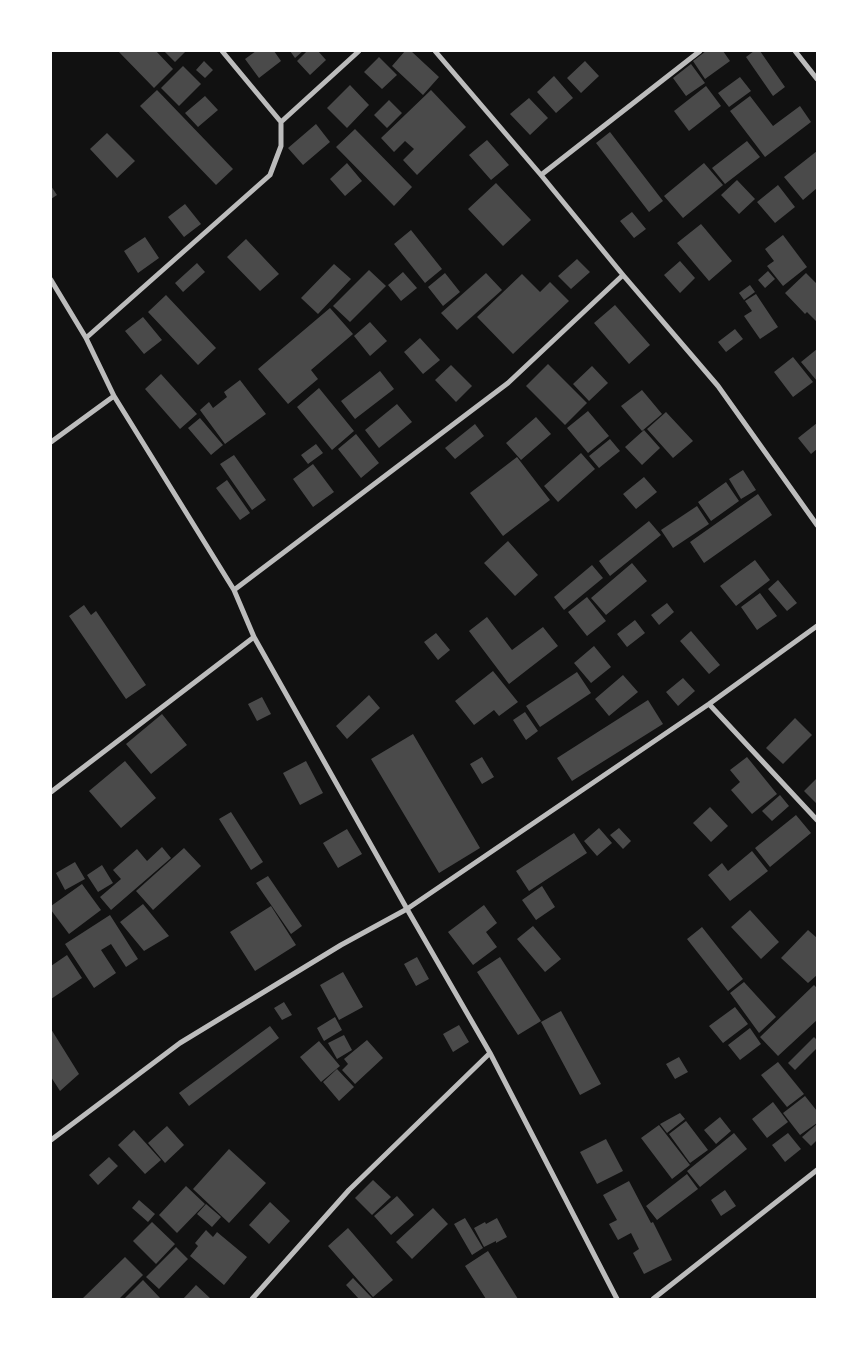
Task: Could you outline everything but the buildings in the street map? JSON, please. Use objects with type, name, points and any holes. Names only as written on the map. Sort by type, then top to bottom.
[{"type":"street","points":[[86,338],[270,175],[281,146],[281,122],[222,51]]},
{"type":"street","points":[[281,122],[359,51]]},
{"type":"street","points":[[436,51],[718,386],[817,525]]},
{"type":"street","points":[[541,174],[700,51]]},
{"type":"street","points":[[795,51],[817,79]]},
{"type":"street","points":[[234,590],[508,383],[623,275]]},
{"type":"street","points":[[51,280],[86,338],[114,396],[234,590],[254,638],[490,1053],[618,1299]]},
{"type":"street","points":[[51,442],[114,396]]},
{"type":"street","points":[[51,1140],[180,1043],[341,945],[407,909],[709,704],[817,626]]},
{"type":"street","points":[[51,792],[254,638]]},
{"type":"street","points":[[709,704],[817,820]]},
{"type":"street","points":[[252,1299],[349,1190],[490,1053]]},
{"type":"street","points":[[653,1299],[817,1170]]}]
